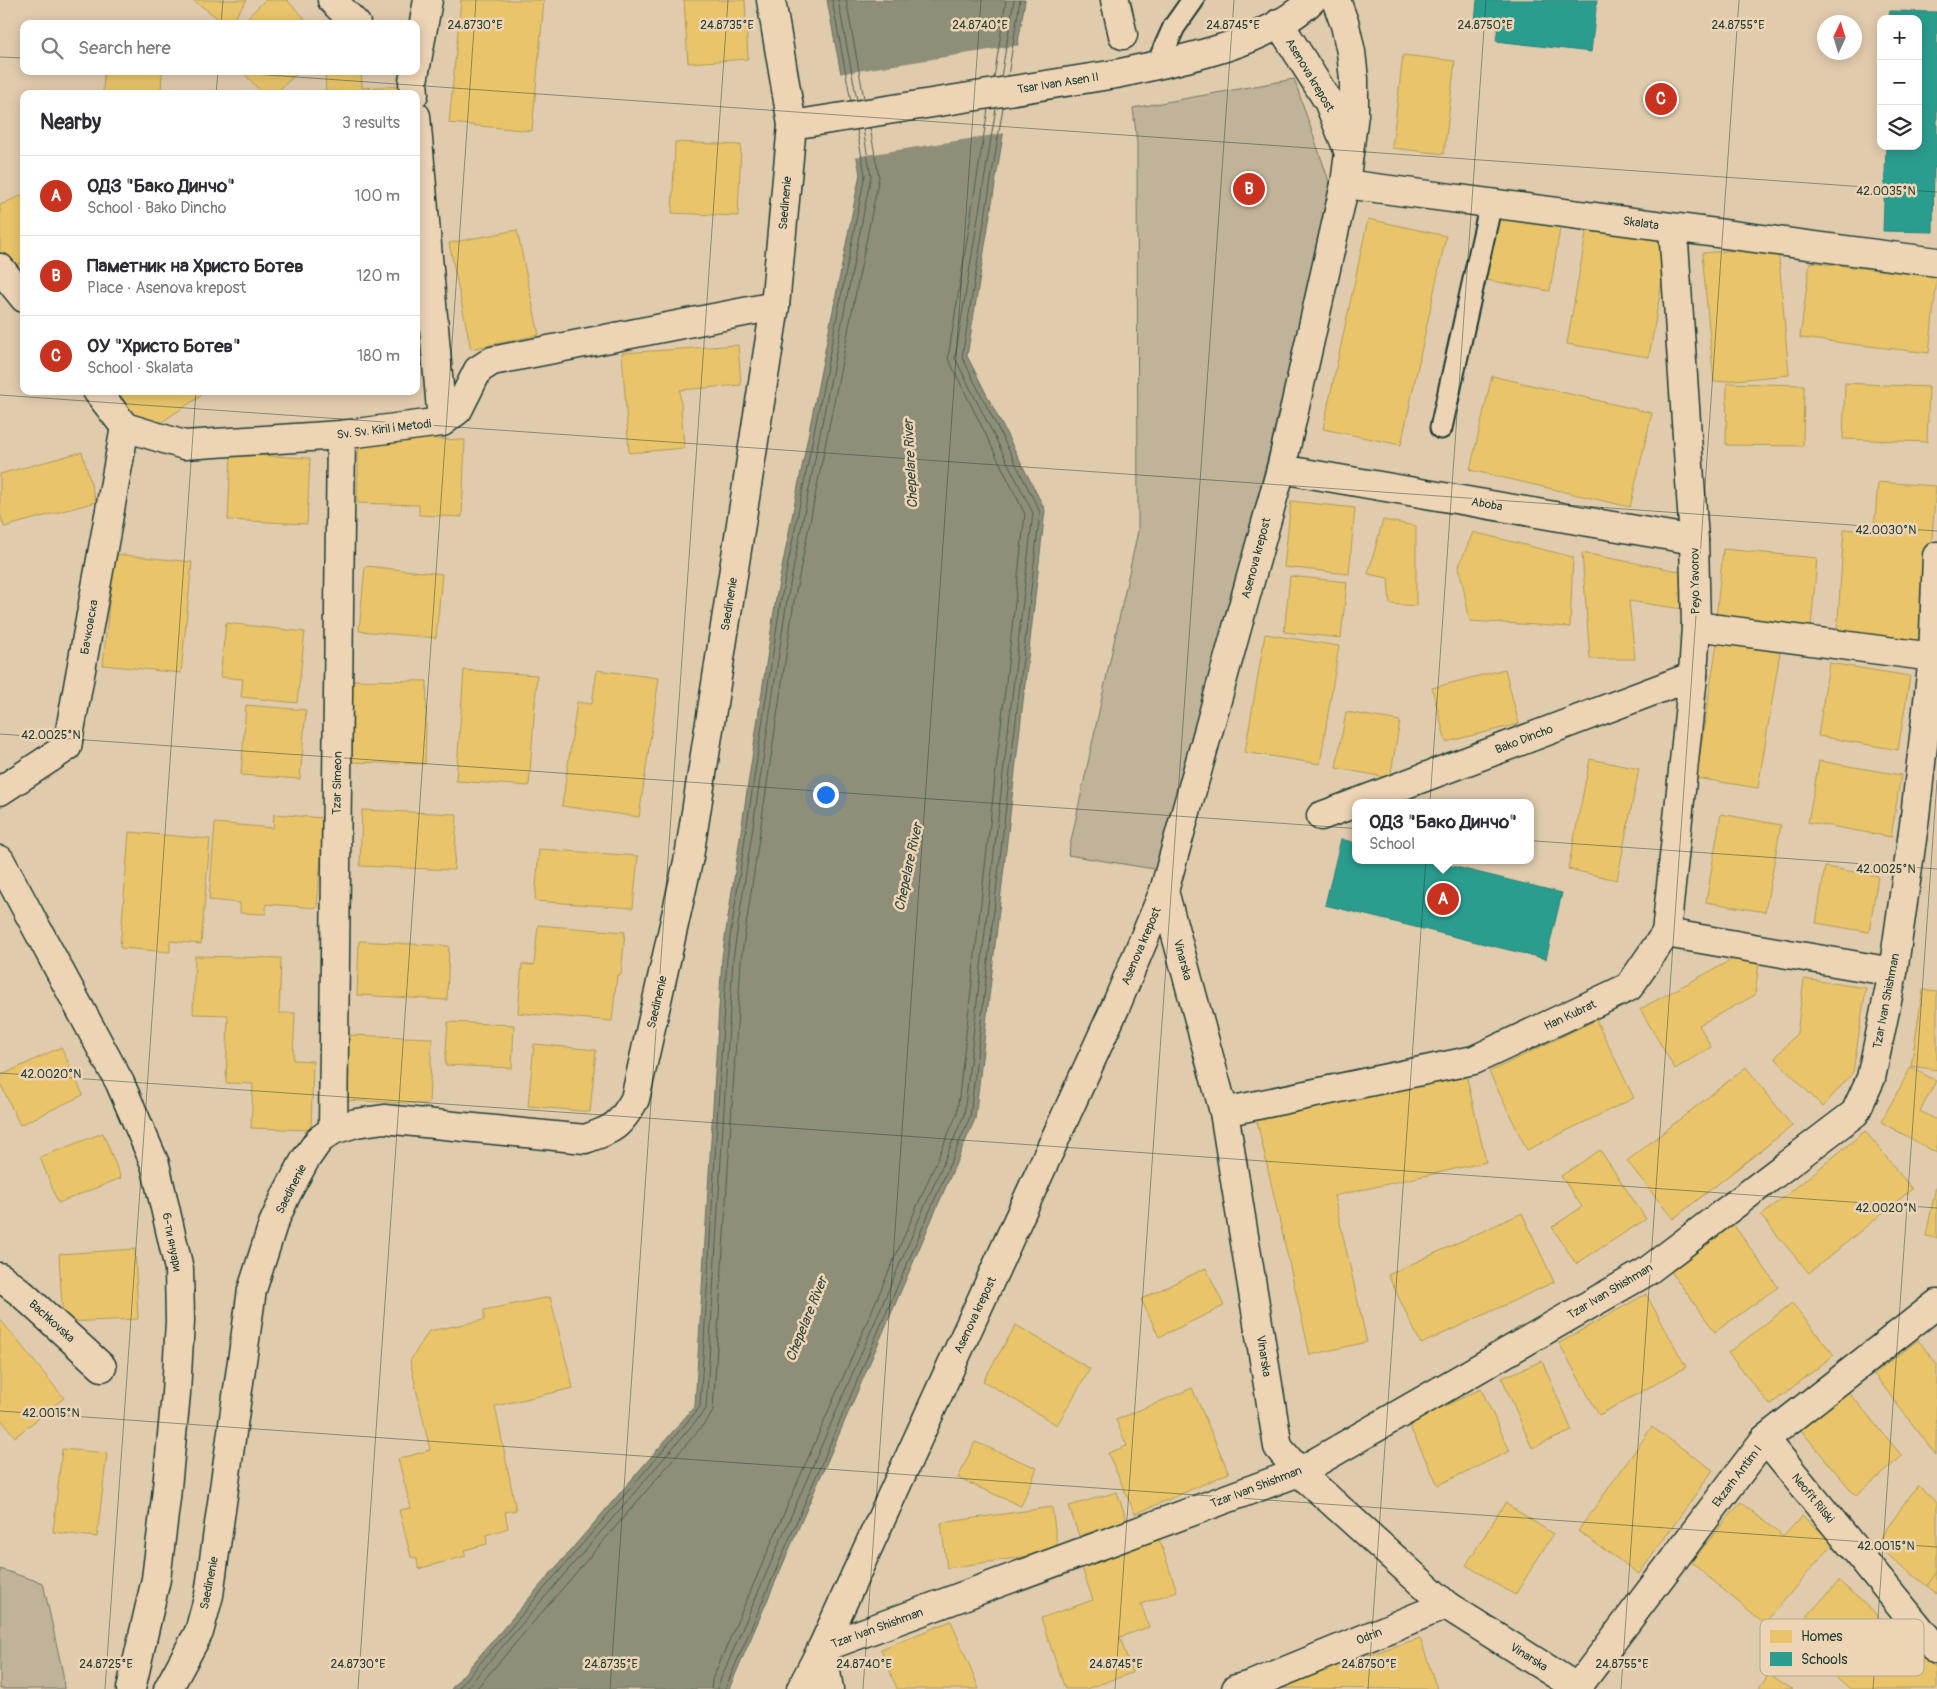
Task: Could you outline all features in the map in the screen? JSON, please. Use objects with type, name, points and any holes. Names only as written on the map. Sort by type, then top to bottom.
[{"type":"street","points":[[332,0],[352,20]]},
{"type":"street","points":[[420,38],[428,0]]},
{"type":"street","name":"Saedinenie","points":[[168,1689],[199,1632],[209,1595],[252,1290],[273,1224],[305,1160],[319,1140],[333,1130],[356,1123],[384,1119],[586,1139],[606,1132],[623,1120],[635,1099],[689,857],[775,306],[792,126],[771,0]]},
{"type":"street","points":[[1115,0],[1122,35]]},
{"type":"street","name":"Tsar Ivan Asen II","points":[[792,126],[1116,74],[1157,65],[1235,43],[1279,23],[1312,0]]},
{"type":"street","name":"Asenova krepost","points":[[801,1689],[822,1648],[1115,1008],[1164,891],[1281,468],[1346,184],[1354,114],[1354,79],[1347,34],[1336,0]]},
{"type":"street","name":"Asenova krepost","points":[[1279,23],[1328,101],[1350,156]]},
{"type":"street","points":[[420,163],[442,422]]},
{"type":"street","name":"Skalata","points":[[1346,184],[1937,262]]},
{"type":"street","name":"Peyo Yavorov","points":[[1666,933],[1693,676],[1696,626],[1694,540],[1673,228]]},
{"type":"street","points":[[0,268],[20,293]]},
{"type":"street","name":"Sv. Sv. Kiril i Metodi","points":[[125,427],[184,445],[341,435],[442,422],[458,410],[478,370],[492,360],[775,306]]},
{"type":"street","points":[[100,395],[125,427]]},
{"type":"street","name":"Бачковска","points":[[0,791],[67,747],[125,427]]},
{"type":"street","name":"Tzar Simeon","points":[[333,1130],[341,435]]},
{"type":"street","name":"Aboba","points":[[1281,468],[1694,540]]},
{"type":"street","name":"Tzar Ivan Shishman","points":[[822,1648],[1299,1472],[1646,1272],[1855,1113],[1871,1078],[1893,972],[1914,825],[1933,657],[1937,556]]},
{"type":"street","points":[[1696,626],[1933,657]]},
{"type":"street","name":"Bako Dincho","points":[[1367,799],[1693,676]]},
{"type":"street","name":"Bako Dincho","points":[[1320,816],[1352,804]]},
{"type":"street","name":"6-ти януари","points":[[0,860],[120,1083],[155,1164],[179,1270],[180,1321],[176,1393],[166,1498],[156,1580],[132,1689]]},
{"type":"street","name":"Vinarska","points":[[1164,891],[1224,1112],[1278,1447],[1299,1472],[1446,1605],[1576,1688]]},
{"type":"street","points":[[1666,933],[1893,972]]},
{"type":"street","name":"Han Kubrat","points":[[1224,1112],[1474,1060],[1630,987],[1666,933]]},
{"type":"street","name":"Bachkovska","points":[[0,1276],[102,1367]]},
{"type":"street","name":"Ekzarh Antim I","points":[[1576,1688],[1765,1439],[1937,1304]]},
{"type":"street","name":"Neofit Rilski","points":[[1765,1439],[1912,1619]]},
{"type":"street","name":"Odrin","points":[[1236,1689],[1446,1605]]},
{"type":"street","name":"Neofit Rilski","points":[[1924,1634],[1937,1650]]},
{"type":"street","points":[[822,1648],[829,1689]]},
{"type":"lane","points":[[1157,65],[1174,27],[1193,0]]},
{"type":"lane","points":[[1441,428],[1491,204]]},
{"type":"shaded area","points":[[1294,79],[1333,193],[1267,461],[1160,870],[1068,855],[1138,531],[1137,143],[1133,108]]},
{"type":"shaded area","points":[[0,1569],[43,1583],[63,1674],[64,1689],[0,1689]]},
{"type":"water","name":"Chepelare River","points":[[827,0],[1025,0],[967,356],[1045,510],[975,1119],[729,1689],[451,1689],[695,1406],[722,958],[776,598],[860,174]]},
{"type":"pier","points":[[1021,45],[1006,133],[854,157],[838,74]]},
{"type":"building: Homes","points":[[193,0],[247,0],[233,20],[220,20]]},
{"type":"building: Homes","points":[[265,0],[287,0],[306,20],[245,20]]},
{"type":"building: Homes","points":[[461,0],[544,0],[532,131],[449,123]]},
{"type":"building: Homes","points":[[684,0],[745,0],[748,59],[688,63]]},
{"type":"building: Homes","points":[[1403,55],[1455,61],[1444,154],[1392,148]]},
{"type":"building: Homes","points":[[104,75],[162,75],[161,90],[103,90]]},
{"type":"building: Homes","points":[[246,75],[295,75],[279,90],[259,90]]},
{"type":"building: Homes","points":[[325,75],[361,75],[362,88],[398,86],[398,90],[326,90]]},
{"type":"building: Homes","points":[[675,142],[741,145],[738,216],[672,213]]},
{"type":"building: Homes","points":[[20,196],[20,263],[6,270],[0,258],[0,205]]},
{"type":"building: Homes","points":[[1497,211],[1561,222],[1550,291],[1486,280]]},
{"type":"building: Homes","points":[[1368,219],[1446,236],[1401,445],[1323,429]]},
{"type":"building: Homes","points":[[1588,222],[1670,236],[1649,357],[1567,344]]},
{"type":"building: Homes","points":[[517,230],[539,335],[471,349],[449,243]]},
{"type":"building: Homes","points":[[1778,247],[1789,375],[1714,382],[1702,253]]},
{"type":"building: Homes","points":[[1810,262],[1937,277],[1929,353],[1800,338]]},
{"type":"building: Homes","points":[[738,345],[741,385],[680,390],[684,448],[629,453],[622,353]]},
{"type":"building: Homes","points":[[1492,376],[1652,413],[1630,507],[1470,470]]},
{"type":"building: Homes","points":[[1727,383],[1804,385],[1803,446],[1726,445]]},
{"type":"building: Homes","points":[[1845,383],[1929,387],[1927,442],[1843,439]]},
{"type":"building: Homes","points":[[121,395],[201,396],[145,433]]},
{"type":"building: Homes","points":[[359,436],[465,440],[462,517],[419,515],[419,505],[357,503]]},
{"type":"building: Homes","points":[[82,452],[96,502],[4,527],[0,513],[0,474]]},
{"type":"building: Homes","points":[[231,454],[310,458],[307,524],[228,520]]},
{"type":"building: Homes","points":[[1878,482],[1936,486],[1924,641],[1837,634],[1844,529],[1874,532]]},
{"type":"building: Homes","points":[[1291,501],[1355,508],[1349,574],[1284,567]]},
{"type":"building: Homes","points":[[1383,520],[1416,526],[1416,606],[1390,604],[1388,578],[1368,574]]},
{"type":"building: Homes","points":[[1473,532],[1573,557],[1570,627],[1470,621],[1459,566]]},
{"type":"building: Homes","points":[[1723,549],[1817,558],[1811,628],[1716,619]]},
{"type":"building: Homes","points":[[1582,553],[1689,573],[1682,609],[1629,601],[1635,659],[1590,659]]},
{"type":"building: Homes","points":[[114,554],[192,562],[181,673],[103,665]]},
{"type":"building: Homes","points":[[365,566],[442,574],[436,638],[359,631]]},
{"type":"building: Homes","points":[[1290,576],[1347,582],[1341,638],[1284,632]]},
{"type":"building: Homes","points":[[226,623],[305,632],[297,703],[241,697],[243,679],[220,677]]},
{"type":"building: Homes","points":[[1265,634],[1339,646],[1320,764],[1245,752]]},
{"type":"building: Homes","points":[[1717,643],[1780,652],[1758,788],[1696,778]]},
{"type":"building: Homes","points":[[1829,663],[1910,676],[1898,750],[1818,736]]},
{"type":"building: Homes","points":[[1505,669],[1519,724],[1446,742],[1432,688]]},
{"type":"building: Homes","points":[[464,670],[537,675],[529,786],[456,781]]},
{"type":"building: Homes","points":[[597,670],[659,678],[639,817],[562,806],[577,702],[592,704]]},
{"type":"building: Homes","points":[[350,680],[427,681],[425,764],[348,762]]},
{"type":"building: Homes","points":[[246,705],[306,710],[300,779],[241,775]]},
{"type":"building: Homes","points":[[1346,712],[1400,721],[1390,778],[1336,768]]},
{"type":"building: Homes","points":[[1590,759],[1639,769],[1617,880],[1568,869]]},
{"type":"building: Homes","points":[[1819,761],[1901,775],[1891,837],[1808,822]]},
{"type":"building: Homes","points":[[362,810],[457,814],[454,870],[360,866]]},
{"type":"building: Homes","points":[[274,814],[324,818],[317,908],[266,904],[266,914],[240,913],[240,903],[209,900],[215,823],[273,828]]},
{"type":"building: Homes","points":[[1721,814],[1781,825],[1765,912],[1706,902]]},
{"type":"building: Homes","points":[[129,832],[210,839],[201,944],[170,941],[170,952],[120,948]]},
{"type":"building: Homes","points":[[539,849],[638,856],[633,908],[535,901]]},
{"type":"building: Homes","points":[[1825,867],[1878,876],[1869,932],[1816,923]]},
{"type":"building: Homes","points":[[538,925],[625,932],[621,975],[617,975],[612,1021],[518,1013],[522,964],[534,965]]},
{"type":"building: Homes","points":[[359,941],[449,946],[447,1000],[357,995]]},
{"type":"building: Homes","points":[[195,956],[281,958],[279,1013],[295,1013],[293,1060],[313,1061],[311,1130],[251,1128],[253,1084],[226,1083],[228,1015],[193,1014]]},
{"type":"building: Homes","points":[[1733,959],[1759,962],[1755,995],[1699,1025],[1711,1047],[1675,1069],[1640,1009]]},
{"type":"building: Homes","points":[[1804,979],[1866,988],[1853,1072],[1823,1107],[1775,1058],[1797,1033]]},
{"type":"building: Homes","points":[[1923,990],[1937,992],[1937,1070],[1911,1066]]},
{"type":"building: Homes","points":[[1596,1020],[1634,1098],[1527,1150],[1489,1072]]},
{"type":"building: Homes","points":[[448,1022],[514,1025],[512,1068],[445,1065]]},
{"type":"building: Homes","points":[[347,1035],[432,1038],[429,1104],[344,1100]]},
{"type":"building: Homes","points":[[534,1044],[596,1050],[590,1112],[528,1106]]},
{"type":"building: Homes","points":[[61,1047],[83,1095],[20,1125],[0,1083],[0,1076]]},
{"type":"building: Homes","points":[[1746,1067],[1792,1126],[1673,1219],[1627,1161]]},
{"type":"building: Homes","points":[[1911,1067],[1936,1081],[1920,1111],[1937,1120],[1937,1153],[1881,1122]]},
{"type":"building: Homes","points":[[1466,1074],[1486,1162],[1334,1196],[1367,1342],[1310,1355],[1257,1121]]},
{"type":"building: Homes","points":[[1865,1131],[1912,1189],[1809,1273],[1761,1216]]},
{"type":"building: Homes","points":[[103,1133],[121,1178],[58,1203],[40,1157]]},
{"type":"building: Homes","points":[[1600,1150],[1646,1219],[1576,1264],[1552,1227],[1582,1207],[1561,1176]]},
{"type":"building: Homes","points":[[1937,1181],[1937,1238],[1926,1236]]},
{"type":"building: Homes","points":[[1522,1213],[1554,1282],[1421,1344],[1388,1275]]},
{"type":"building: Homes","points":[[1733,1224],[1778,1287],[1715,1332],[1670,1270]]},
{"type":"building: Homes","points":[[135,1249],[138,1319],[63,1322],[59,1254]]},
{"type":"building: Homes","points":[[1206,1268],[1224,1306],[1159,1337],[1141,1299]]},
{"type":"building: Homes","points":[[1646,1294],[1686,1367],[1599,1415],[1559,1343]]},
{"type":"building: Homes","points":[[550,1297],[573,1388],[495,1406],[516,1510],[505,1512],[508,1528],[486,1535],[487,1544],[464,1550],[466,1556],[418,1569],[417,1558],[411,1557],[399,1510],[411,1508],[398,1459],[430,1450],[410,1361],[429,1331],[484,1320],[484,1310]]},
{"type":"building: Homes","points":[[1792,1303],[1834,1355],[1770,1405],[1728,1353]]},
{"type":"building: Homes","points":[[0,1319],[64,1398],[15,1437],[0,1418]]},
{"type":"building: Homes","points":[[1016,1325],[1090,1369],[1057,1425],[983,1381]]},
{"type":"building: Homes","points":[[1918,1340],[1937,1364],[1936,1455],[1874,1374]]},
{"type":"building: Homes","points":[[1542,1361],[1572,1431],[1532,1448],[1502,1378]]},
{"type":"building: Homes","points":[[1192,1388],[1229,1473],[1135,1514],[1108,1453],[1127,1446],[1116,1420]]},
{"type":"building: Homes","points":[[1481,1389],[1510,1451],[1438,1485],[1408,1423]]},
{"type":"building: Homes","points":[[1847,1390],[1902,1456],[1856,1496],[1800,1429]]},
{"type":"building: Homes","points":[[1652,1427],[1713,1470],[1639,1574],[1578,1531]]},
{"type":"building: Homes","points":[[975,1442],[1037,1468],[1021,1506],[958,1478]]},
{"type":"building: Homes","points":[[62,1449],[107,1453],[97,1537],[53,1532]]},
{"type":"building: Homes","points":[[1918,1485],[1937,1503],[1937,1572],[1927,1586],[1875,1545]]},
{"type":"building: Homes","points":[[1117,1492],[1127,1521],[1079,1536],[1069,1506]]},
{"type":"building: Homes","points":[[1741,1502],[1783,1537],[1802,1516],[1834,1542],[1768,1619],[1760,1619],[1760,1621],[1691,1562]]},
{"type":"building: Homes","points":[[1505,1503],[1553,1534],[1515,1595],[1466,1565]]},
{"type":"building: Homes","points":[[1052,1507],[1058,1552],[947,1568],[941,1523]]},
{"type":"building: Homes","points":[[1159,1539],[1177,1591],[1141,1604],[1149,1627],[1120,1637],[1132,1673],[1086,1689],[1065,1689],[1041,1618],[1093,1600],[1081,1565]]},
{"type":"building: Homes","points":[[1937,1572],[1937,1594],[1927,1586]]},
{"type":"building: Homes","points":[[1839,1581],[1881,1619],[1805,1619]]},
{"type":"building: Homes","points":[[951,1621],[979,1689],[897,1689],[881,1649]]},
{"type":"building: Homes","points":[[1420,1638],[1437,1689],[1267,1688]]},
{"type":"building: Homes","points":[[1924,1657],[1937,1669],[1937,1689],[1850,1689],[1836,1676],[1924,1676]]},
{"type":"building: Homes","points":[[1768,1676],[1772,1676],[1792,1689],[1759,1689]]},
{"type":"building: Schools","points":[[1477,0],[1597,0],[1591,52],[1496,41],[1498,26],[1475,23]]},
{"type":"building: Schools","points":[[1890,11],[1937,12],[1937,168],[1934,168],[1933,232],[1883,231],[1886,150],[1922,150],[1922,15],[1890,15]]},
{"type":"building: Schools","points":[[1341,839],[1352,842],[1352,864],[1443,864],[1562,893],[1546,959],[1325,905]]},
{"type":"place","name":"ОУ \"Христо Ботев\"","points":[[1661,99]]},
{"type":"place","name":"Паметник на Христо Ботев","points":[[1249,189]]},
{"type":"place","name":"ОДЗ \"Бако Динчо\"","points":[[1443,899]]}]
